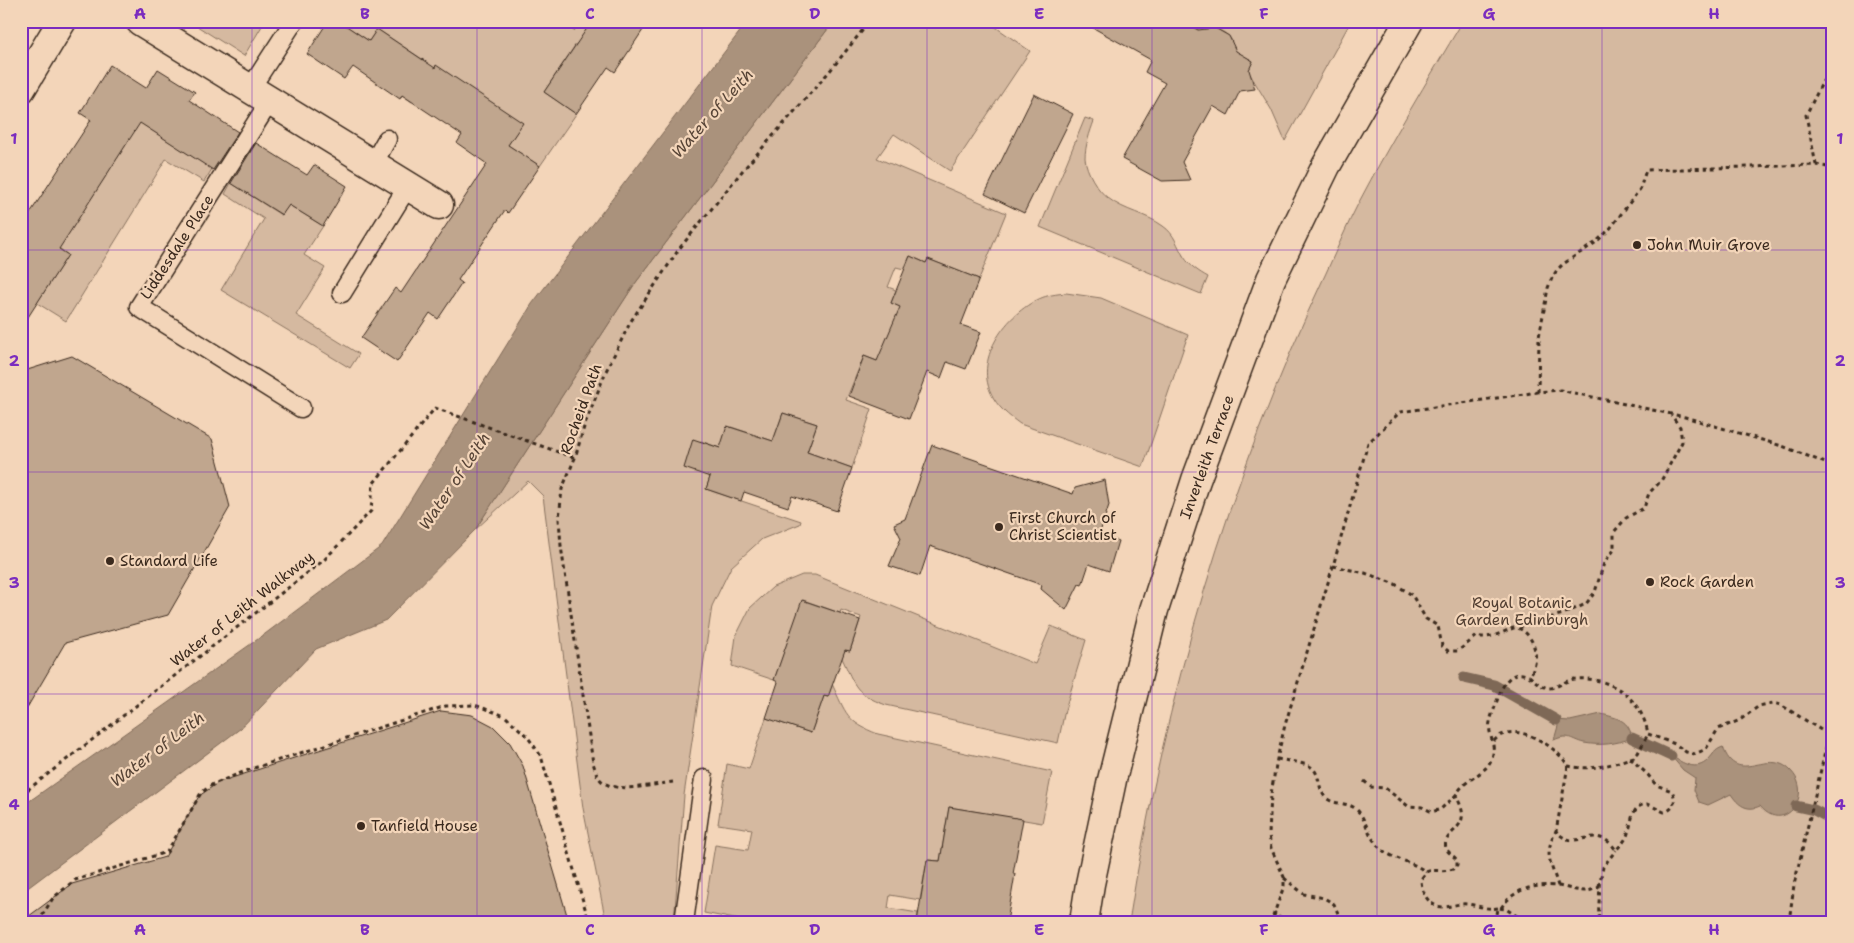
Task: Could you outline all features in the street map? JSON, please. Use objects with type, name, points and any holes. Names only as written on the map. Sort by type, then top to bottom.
[{"type":"street","points":[[21,90],[62,21]]},
{"type":"street","points":[[140,21],[439,205]]},
{"type":"street","name":"Inverleith Terrace","points":[[1084,922],[1112,780],[1154,610],[1196,480],[1271,279],[1326,166],[1409,21]]},
{"type":"lane","name":"Liddesdale Place","points":[[294,21],[260,95],[138,307],[301,408]]},
{"type":"lane","points":[[373,164],[387,139]]},
{"type":"lane","points":[[342,292],[408,186]]},
{"type":"lane","points":[[684,922],[704,779]]},
{"type":"path","name":"Rocheid Path","points":[[704,779],[618,788],[608,785],[599,779],[593,763],[559,518],[562,489],[606,370],[631,321],[679,249],[742,170],[830,72],[870,21]]},
{"type":"path","points":[[1816,165],[1806,115],[1824,81],[1833,74]]},
{"type":"path","points":[[1538,392],[1539,337],[1548,288],[1552,278],[1563,264],[1595,243],[1609,230],[1640,189],[1646,170],[1816,165],[1833,168]]},
{"type":"path","points":[[1272,919],[1284,886],[1284,878],[1271,848],[1268,835],[1270,805],[1277,759],[1285,725],[1368,443],[1400,412],[1560,390],[1670,414],[1782,446],[1833,466]]},
{"type":"path","name":"Water of Leith Walkway","points":[[21,795],[324,560],[371,510],[373,484],[435,408],[575,458]]},
{"type":"path","points":[[1333,566],[1365,573],[1395,584],[1412,595],[1426,619],[1438,626],[1442,646],[1448,651],[1458,651],[1477,636],[1484,639],[1504,633],[1509,629],[1518,628],[1580,608],[1591,598],[1604,563],[1614,550],[1614,532],[1626,518],[1644,508],[1649,493],[1661,481],[1682,442],[1680,427],[1670,414]]},
{"type":"path","points":[[1518,628],[1531,640],[1536,653],[1535,666],[1529,676]]},
{"type":"path","points":[[1364,781],[1371,787],[1385,788],[1408,806],[1422,807],[1432,812],[1441,810],[1456,796],[1464,784],[1488,766],[1493,756],[1494,741],[1489,724],[1498,695],[1509,678],[1519,674],[1529,676],[1546,687],[1554,688],[1567,680],[1576,679],[1602,683],[1628,695],[1642,714],[1648,734],[1638,752],[1630,758],[1597,769],[1568,766]]},
{"type":"path","points":[[1789,922],[1794,885],[1829,735],[1833,683]]},
{"type":"path","points":[[1648,734],[1675,744],[1686,752],[1695,754],[1706,749],[1718,729],[1740,720],[1759,706],[1773,703],[1829,735]]},
{"type":"path","points":[[38,922],[53,898],[75,880],[167,852],[201,793],[213,784],[251,769],[446,706],[475,705],[505,716],[527,736],[541,756],[588,922]]},
{"type":"path","points":[[1494,741],[1505,733],[1516,732],[1523,734],[1554,749],[1561,755],[1568,766],[1556,831],[1548,852],[1558,886]]},
{"type":"path","points":[[1601,922],[1598,915],[1599,886],[1603,867],[1629,833],[1633,812],[1640,806],[1647,804],[1664,812],[1671,808],[1674,803],[1672,791],[1656,785],[1630,758]]},
{"type":"path","points":[[1277,759],[1312,768],[1316,773],[1319,788],[1326,798],[1336,803],[1351,805],[1356,809],[1361,814],[1370,836],[1382,850],[1415,864],[1426,872],[1448,870],[1456,868],[1458,865],[1448,852],[1446,846],[1447,839],[1457,830],[1462,820],[1456,796]]},
{"type":"path","points":[[1556,831],[1568,839],[1601,837],[1607,840],[1616,850]]},
{"type":"path","points":[[1426,872],[1421,879],[1422,889],[1435,906],[1442,907],[1465,903],[1484,908],[1506,909],[1526,922]]},
{"type":"path","points":[[1284,878],[1304,894],[1324,898],[1334,904],[1340,922]]},
{"type":"path","points":[[1496,922],[1500,908],[1510,897],[1526,888],[1541,885],[1558,886],[1582,892],[1592,891],[1599,886]]},
{"type":"path","points":[[1268,922],[1275,913],[1279,916],[1280,922]]},
{"type":"green space","points":[[201,21],[265,21],[244,56],[197,26]]},
{"type":"green space","points":[[339,21],[559,21],[574,31],[581,21],[602,21],[576,44],[544,92],[576,114],[540,166],[508,145],[517,131],[480,107],[436,66],[412,102],[402,95],[425,61],[377,29],[369,41]]},
{"type":"green space","points":[[834,21],[987,21],[1030,51],[950,171],[894,134],[877,158],[1006,213],[979,279],[928,259],[926,263],[910,256],[904,269],[896,267],[888,287],[896,290],[891,303],[908,310],[877,361],[864,356],[846,400],[872,409],[852,468],[807,452],[817,424],[783,413],[773,441],[728,426],[720,448],[701,441],[691,447],[710,477],[706,489],[801,521],[800,524],[762,539],[731,567],[712,606],[684,795],[674,922],[606,922],[583,808],[543,496],[528,481],[475,530],[634,285]]},
{"type":"green space","points":[[1182,21],[1351,21],[1285,141],[1271,109],[1248,71],[1253,61],[1228,47],[1232,41],[1222,32],[1216,29],[1209,29],[1206,34]]},
{"type":"green space","name":"Royal Botanic Garden Edinburgh","points":[[1463,21],[1833,21],[1833,922],[1129,922],[1161,755],[1181,672],[1204,590],[1230,509],[1259,429],[1291,351],[1342,237],[1371,179]]},
{"type":"green space","points":[[128,115],[212,169],[204,182],[166,159],[66,321],[37,303],[68,255],[59,248],[127,143]]},
{"type":"green space","points":[[1085,118],[1094,121],[1089,134],[1085,158],[1087,169],[1096,185],[1104,195],[1114,202],[1150,218],[1167,229],[1186,260],[1208,277],[1201,294],[1040,227]]},
{"type":"green space","points":[[231,183],[281,215],[289,205],[323,226],[304,255],[325,268],[296,315],[359,354],[350,368],[221,290],[264,219],[225,194]]},
{"type":"green space","points":[[1066,293],[1101,298],[1188,335],[1143,467],[1020,424],[1000,407],[991,393],[987,379],[987,365],[997,338],[1006,325],[1027,306],[1039,299]]},
{"type":"green space","points":[[802,575],[815,575],[1035,664],[1051,626],[1086,640],[1065,710],[1058,743],[886,705],[868,697],[853,682],[842,658],[844,650],[850,651],[861,617],[841,610],[840,613],[803,600],[774,680],[732,666],[736,636],[750,608],[773,587]]},
{"type":"green space","points":[[832,684],[848,715],[853,721],[867,730],[1052,772],[1042,823],[949,807],[940,861],[927,860],[920,900],[890,895],[888,908],[918,913],[917,922],[740,922],[740,920],[704,913],[715,845],[748,850],[752,829],[718,824],[727,764],[749,769],[766,718],[811,733],[824,696],[828,697]]},
{"type":"water","name":"Water of Leith","points":[[748,21],[834,21],[634,285],[475,530],[386,620],[316,649],[241,728],[21,893],[21,807],[265,634],[382,546],[532,304]]},
{"type":"water","points":[[1601,714],[1622,721],[1631,732],[1632,738],[1602,744],[1584,743],[1567,737],[1554,740],[1558,726],[1556,720],[1570,721]]},
{"type":"water","points":[[1723,747],[1729,759],[1736,765],[1745,766],[1773,762],[1782,764],[1791,771],[1798,781],[1800,791],[1798,801],[1793,809],[1786,814],[1778,816],[1769,814],[1760,806],[1747,808],[1743,806],[1731,794],[1708,805],[1699,802],[1694,790],[1695,778],[1683,770],[1671,756],[1694,766],[1703,764]]},
{"type":"building","points":[[328,21],[339,21],[369,41],[377,29],[435,68],[436,65],[523,123],[508,145],[540,166],[508,213],[505,210],[458,280],[462,283],[438,319],[430,313],[397,362],[361,338],[395,288],[401,293],[487,164],[457,143],[462,135],[402,95],[400,99],[353,67],[344,79],[307,54]]},
{"type":"building","points":[[592,21],[649,21],[615,72],[608,67],[576,114],[544,92]]},
{"type":"building","points":[[1081,21],[1182,21],[1198,30],[1215,28],[1229,36],[1236,51],[1253,61],[1249,70],[1255,89],[1240,91],[1228,115],[1213,106],[1182,162],[1190,180],[1162,181],[1122,159],[1165,83],[1145,72],[1151,60]]},
{"type":"building","points":[[110,65],[146,88],[158,69],[195,92],[189,100],[238,132],[213,170],[140,123],[59,249],[68,255],[21,328],[21,227],[91,120],[80,113]]},
{"type":"building","points":[[1034,94],[1073,114],[1024,213],[985,194]]},
{"type":"building","points":[[256,143],[307,175],[314,165],[347,186],[323,226],[289,205],[282,215],[231,183]]},
{"type":"building","points":[[910,256],[926,263],[928,259],[979,279],[961,325],[981,332],[966,369],[947,362],[941,378],[927,372],[909,419],[849,396],[864,356],[877,361],[900,307],[891,303]]},
{"type":"building","name":"Standard Life","points":[[72,356],[212,439],[230,507],[168,615],[65,643],[21,718],[21,372]]},
{"type":"building","points":[[783,413],[817,424],[807,452],[852,468],[837,511],[792,496],[788,507],[744,492],[741,501],[706,489],[710,477],[684,468],[693,439],[720,448],[727,426],[773,441]]},
{"type":"building","name":"First Church of Christ Scientist","points":[[932,445],[1073,494],[1075,488],[1105,480],[1109,505],[1099,535],[1118,541],[1109,571],[1089,564],[1082,585],[1079,584],[1066,610],[1041,589],[1042,585],[930,546],[920,576],[889,566],[901,538],[894,524],[905,519]]},
{"type":"building","points":[[802,600],[860,620],[850,651],[845,650],[828,697],[824,696],[811,733],[766,718],[778,682],[774,680]]},
{"type":"building","name":"Tanfield House","points":[[441,711],[472,715],[493,726],[510,743],[523,766],[569,922],[21,922],[72,884],[165,857],[199,796],[219,782]]},
{"type":"building","points":[[949,807],[1023,819],[1007,922],[917,922],[927,860],[940,861]]},
{"type":"waterway","points":[[1464,678],[1494,685],[1556,720]]},
{"type":"waterway","points":[[1632,738],[1671,756]]},
{"type":"waterway","points":[[1796,806],[1814,810],[1833,820]]},
{"type":"place","name":"John Muir Grove","points":[[1637,245]]},
{"type":"place","name":"First Church of Christ Scientist","points":[[999,527]]},
{"type":"place","name":"Standard Life","points":[[110,561]]},
{"type":"place","name":"Rock Garden","points":[[1650,582]]},
{"type":"place","name":"Tanfield House","points":[[361,826]]}]
